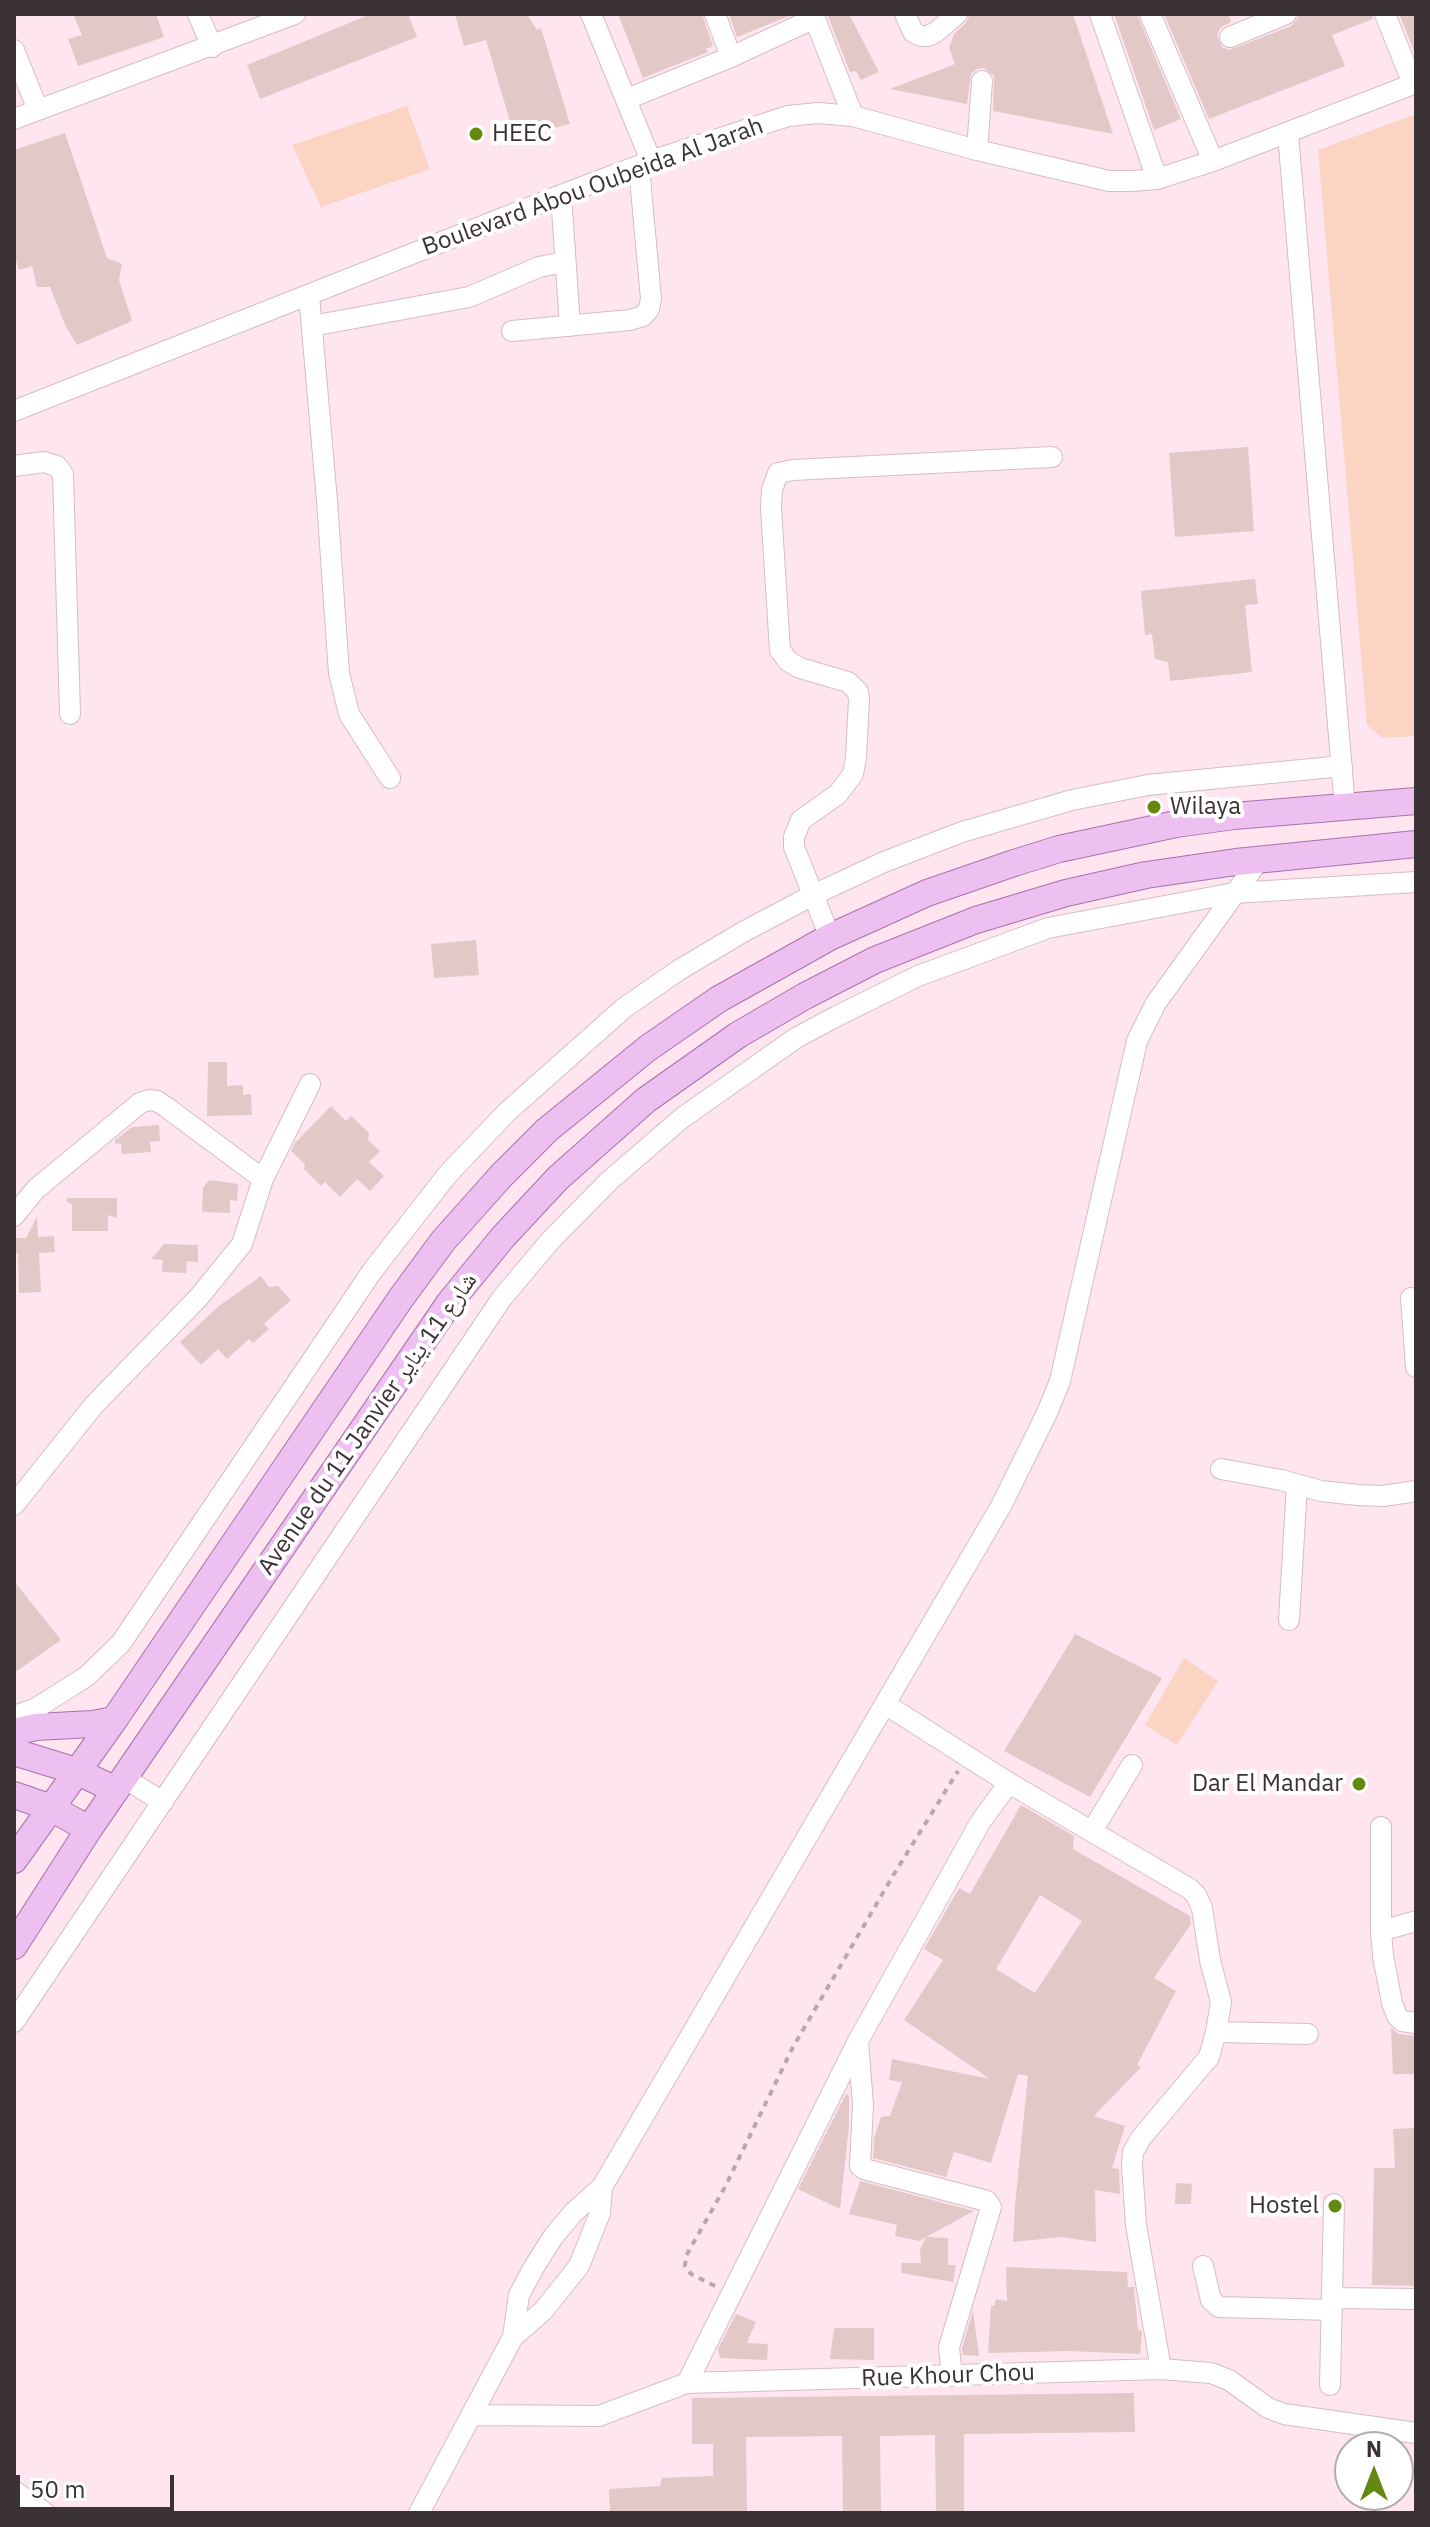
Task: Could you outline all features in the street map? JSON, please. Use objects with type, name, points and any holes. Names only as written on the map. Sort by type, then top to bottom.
[{"type":"main road","name":"Avenue du 11 Janvier شارع 11 يناير","points":[[14,1860],[114,1720],[443,1241],[492,1186],[562,1117],[648,1048],[719,999],[830,937],[964,879],[1059,849],[1190,822],[1416,801]]},
{"type":"main road","name":"Avenue du 11 Janvier شارع 11 يناير","points":[[14,1946],[89,1829],[450,1302],[503,1237],[558,1178],[646,1100],[738,1035],[805,996],[875,960],[945,931],[1023,905],[1104,884],[1194,868],[1416,844]]},
{"type":"main road","points":[[14,1732],[114,1720]]},
{"type":"main road","points":[[14,1752],[120,1784]]},
{"type":"main road","points":[[14,1795],[49,1807],[89,1829]]},
{"type":"street","points":[[198,14],[212,47]]},
{"type":"street","points":[[14,119],[295,14]]},
{"type":"street","points":[[512,331],[630,320],[643,316],[649,309],[645,164],[627,99],[591,14]]},
{"type":"street","points":[[715,14],[731,57]]},
{"type":"street","points":[[905,14],[913,32],[921,36],[936,32],[957,14]]},
{"type":"street","points":[[1100,14],[1157,179]]},
{"type":"street","points":[[1150,14],[1213,161]]},
{"type":"street","points":[[1230,37],[1255,20],[1286,14]]},
{"type":"street","points":[[1385,14],[1414,83]]},
{"type":"street","points":[[627,99],[731,57],[814,16],[853,116]]},
{"type":"street","points":[[14,50],[38,110]]},
{"type":"street","points":[[977,150],[982,81]]},
{"type":"street","name":"Boulevard Abou Oubeida Al Jarah","points":[[14,411],[561,195],[788,116],[818,113],[853,116],[977,150],[1109,181],[1157,179],[1288,134],[1414,83]]},
{"type":"street","points":[[1288,134],[1345,807]]},
{"type":"street","points":[[561,195],[570,326]]},
{"type":"street","points":[[312,326],[469,297],[539,267],[565,262]]},
{"type":"street","points":[[309,295],[339,673],[349,714],[390,778]]},
{"type":"street","points":[[830,937],[794,847],[795,832],[801,820],[838,794],[853,774],[859,700],[858,692],[848,682],[800,668],[788,661],[780,650],[771,508],[772,490],[778,473],[1052,457]]},
{"type":"street","points":[[14,466],[44,462],[57,466],[63,474],[70,714]]},
{"type":"street","points":[[14,1716],[35,1709],[87,1676],[111,1655],[133,1629],[373,1270],[448,1174],[507,1112],[624,1008],[692,963],[813,895],[884,862],[962,832],[1072,800],[1148,785],[1342,766]]},
{"type":"street","points":[[419,2513],[513,2337],[519,2295],[534,2267],[573,2213],[602,2187],[1001,1506],[1060,1381],[1137,1041],[1156,1003],[1259,860]]},
{"type":"street","points":[[14,2022],[502,1298],[589,1201],[682,1118],[796,1038],[918,976],[1048,928],[1234,893],[1416,882]]},
{"type":"street","points":[[14,1505],[94,1405],[199,1297],[242,1244],[263,1179],[310,1084]]},
{"type":"street","points":[[14,1216],[36,1189],[140,1103],[149,1100],[166,1107],[263,1179]]},
{"type":"street","points":[[1411,1298],[1416,1360]]},
{"type":"street","points":[[1221,1469],[1321,1491],[1392,1496],[1416,1491]]},
{"type":"street","points":[[1289,1620],[1297,1485]]},
{"type":"street","points":[[885,1704],[1009,1783],[1190,1889],[1202,1908],[1210,1960],[1221,2002],[1209,2057],[1141,2138],[1133,2152],[1136,2225],[1161,2369]]},
{"type":"street","points":[[1092,1831],[1132,1765]]},
{"type":"street","points":[[687,2383],[858,2041],[981,1821],[1009,1783]]},
{"type":"street","points":[[120,1784],[163,1802]]},
{"type":"street","points":[[1381,1827],[1381,1931],[1392,2003],[1402,2021],[1416,2023]]},
{"type":"street","points":[[1381,1931],[1416,1921]]},
{"type":"street","points":[[1216,2032],[1308,2034]]},
{"type":"street","points":[[858,2041],[863,2105],[860,2166],[987,2201],[991,2207],[949,2347],[952,2376]]},
{"type":"street","points":[[513,2337],[543,2311],[579,2266],[600,2213],[602,2187]]},
{"type":"street","points":[[1330,2385],[1334,2204]]},
{"type":"street","points":[[1203,2266],[1211,2300],[1219,2307],[1416,2299]]},
{"type":"street","name":"Rue Khour Chou","points":[[473,2415],[599,2416],[687,2383],[1161,2369],[1220,2376],[1268,2408],[1284,2414],[1416,2433]]},
{"type":"street","points":[[14,2491],[45,2513]]},
{"type":"path","points":[[732,2292],[691,2274],[685,2266],[686,2256],[725,2187],[793,2047],[894,1874],[967,1757]]},
{"type":"shaded area","points":[[407,106],[430,169],[321,207],[292,145]]},
{"type":"shaded area","points":[[1416,114],[1416,736],[1383,738],[1367,725],[1318,150]]},
{"type":"shaded area","points":[[1184,1658],[1218,1681],[1177,1745],[1145,1725]]},
{"type":"building","points":[[73,14],[156,14],[164,37],[78,66],[68,39],[82,35]]},
{"type":"building","points":[[371,14],[408,14],[417,37],[260,99],[247,65]]},
{"type":"building","points":[[455,14],[527,14],[537,30],[541,28],[570,124],[515,138],[486,40],[464,46]]},
{"type":"building","points":[[618,14],[702,14],[713,46],[706,49],[708,52],[643,78]]},
{"type":"building","points":[[729,14],[792,14],[792,15],[737,37]]},
{"type":"building","points":[[827,14],[849,14],[879,72],[861,80],[856,71],[850,72]]},
{"type":"building","points":[[970,14],[1073,14],[1113,134],[993,111],[994,76],[984,68],[971,74],[967,104],[890,89],[955,64],[949,48],[954,34],[966,23]]},
{"type":"building","points":[[1114,14],[1137,14],[1181,119],[1154,130]]},
{"type":"building","points":[[1164,14],[1228,14],[1231,22],[1220,28],[1217,36],[1222,47],[1229,50],[1291,26],[1303,14],[1372,14],[1373,19],[1332,35],[1345,66],[1209,119]]},
{"type":"building","points":[[1399,14],[1416,14],[1416,56]]},
{"type":"building","points":[[65,133],[107,258],[122,264],[119,280],[132,321],[77,345],[50,287],[37,287],[32,266],[19,270],[14,254],[14,150]]},
{"type":"building","points":[[1248,447],[1254,531],[1175,537],[1169,453]]},
{"type":"building","points":[[1255,579],[1258,604],[1245,605],[1252,672],[1170,681],[1168,662],[1155,659],[1152,634],[1145,635],[1141,591]]},
{"type":"building","points":[[476,940],[479,975],[434,978],[431,944]]},
{"type":"building","points":[[208,1062],[227,1062],[227,1086],[243,1085],[243,1095],[251,1094],[252,1115],[207,1116]]},
{"type":"building","points":[[331,1106],[346,1121],[351,1116],[369,1133],[368,1140],[380,1151],[369,1162],[384,1176],[370,1191],[357,1179],[340,1197],[325,1182],[321,1186],[291,1151]]},
{"type":"building","points":[[159,1125],[160,1141],[150,1142],[151,1152],[122,1154],[121,1143],[115,1144],[115,1140],[132,1127]]},
{"type":"building","points":[[209,1180],[238,1184],[237,1201],[230,1200],[230,1213],[202,1212],[203,1188]]},
{"type":"building","points":[[67,1198],[117,1198],[117,1218],[108,1215],[108,1231],[72,1231],[72,1204],[67,1202]]},
{"type":"building","points":[[37,1217],[38,1237],[54,1236],[55,1252],[39,1253],[41,1292],[19,1293],[18,1253],[14,1254],[14,1238],[26,1238]]},
{"type":"building","points":[[164,1244],[198,1245],[198,1262],[187,1261],[186,1273],[162,1272],[163,1260],[151,1259]]},
{"type":"building","points":[[261,1276],[269,1287],[278,1286],[291,1300],[264,1324],[269,1329],[253,1343],[249,1339],[227,1359],[218,1349],[201,1365],[180,1342],[219,1306]]},
{"type":"building","points":[[14,1581],[61,1640],[14,1673]]},
{"type":"building","points":[[1075,1634],[1162,1678],[1090,1797],[1004,1751]]},
{"type":"building","points":[[1021,1805],[1074,1836],[1073,1849],[1190,1916],[1191,1924],[1154,1978],[1176,1991],[1137,2065],[1141,2067],[1094,2116],[1125,2126],[1112,2168],[1119,2169],[1120,2194],[1095,2190],[1096,2242],[1061,2237],[1013,2242],[1028,2076],[1018,2074],[991,2163],[954,2152],[946,2177],[873,2158],[874,2138],[881,2117],[890,2116],[902,2082],[889,2080],[892,2059],[990,2079],[904,2020],[943,1960],[924,1949],[959,1888],[970,1894]],"holes":[[[1040,1895],[1082,1921],[1035,1993],[996,1969]]]},
{"type":"building","points":[[1391,2028],[1399,2034],[1416,2036],[1416,2074],[1393,2074]]},
{"type":"building","points":[[846,2094],[849,2096],[849,2126],[840,2209],[798,2189]]},
{"type":"building","points":[[1416,2128],[1416,2286],[1372,2285],[1374,2168],[1395,2168],[1393,2129]]},
{"type":"building","points":[[860,2181],[974,2211],[920,2241],[895,2236],[897,2225],[849,2214]]},
{"type":"building","points":[[1176,2183],[1192,2184],[1191,2204],[1175,2204]]},
{"type":"building","points":[[926,2237],[948,2238],[948,2265],[956,2265],[953,2282],[901,2273],[902,2263],[921,2263],[920,2249]]},
{"type":"building","points":[[1006,2267],[1127,2272],[1128,2287],[1134,2287],[1138,2330],[1142,2333],[1140,2354],[1069,2351],[988,2353],[991,2305],[994,2306],[996,2299],[1007,2301]]},
{"type":"building","points":[[973,2311],[979,2356],[963,2355],[962,2348]]},
{"type":"building","points":[[736,2314],[756,2322],[747,2343],[768,2344],[767,2360],[720,2358],[718,2349]]},
{"type":"building","points":[[834,2328],[874,2328],[874,2360],[830,2359]]},
{"type":"building","points":[[1134,2393],[1135,2432],[964,2434],[964,2513],[936,2513],[935,2435],[880,2436],[881,2513],[843,2513],[842,2436],[746,2437],[747,2513],[610,2513],[609,2489],[660,2486],[662,2478],[713,2476],[713,2444],[692,2444],[692,2398]]},
{"type":"place","name":"HEEC","points":[[476,134]]},
{"type":"place","name":"Wilaya","points":[[1154,807]]},
{"type":"place","name":"Dar El Mandar","points":[[1359,1784]]},
{"type":"place","name":"Hostel","points":[[1335,2206]]}]
